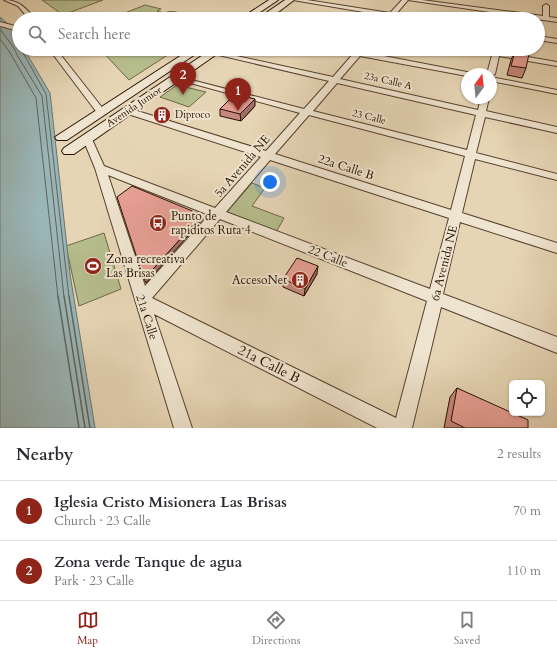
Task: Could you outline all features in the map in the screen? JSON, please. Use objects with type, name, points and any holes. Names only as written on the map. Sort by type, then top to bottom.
[{"type":"main road","points":[[255,12],[274,0]]},
{"type":"main road","points":[[272,12],[290,0]]},
{"type":"main road","name":"Avenida Junior","points":[[62,137],[187,56]]},
{"type":"main road","name":"Avenida Junior","points":[[69,152],[209,56]]},
{"type":"street","points":[[7,0],[20,5],[26,12]]},
{"type":"street","points":[[296,0],[362,12]]},
{"type":"street","points":[[394,12],[405,0]]},
{"type":"street","points":[[410,0],[494,12]]},
{"type":"street","points":[[464,7],[466,1]]},
{"type":"street","points":[[546,6],[546,19],[557,20]]},
{"type":"street","points":[[0,24],[12,27]]},
{"type":"street","points":[[545,39],[557,41]]},
{"type":"street","points":[[57,56],[101,112]]},
{"type":"street","name":"23a Calle A","points":[[236,56],[334,80],[557,130]]},
{"type":"street","name":"5a Avenida NE","points":[[141,300],[356,56]]},
{"type":"street","points":[[383,56],[461,73]]},
{"type":"street","points":[[493,68],[496,56]]},
{"type":"street","points":[[520,56],[557,64]]},
{"type":"street","name":"23 Calle","points":[[176,78],[557,177]]},
{"type":"street","points":[[497,80],[557,92]]},
{"type":"street","name":"6a Avenida NE","points":[[403,428],[483,104]]},
{"type":"street","name":"22a Calle B","points":[[128,112],[557,248]]},
{"type":"street","name":"21a Calle","points":[[88,139],[100,168],[183,428]]},
{"type":"street","name":"22 Calle","points":[[100,168],[557,345]]},
{"type":"street","name":"21a Calle B","points":[[141,300],[396,428]]},
{"type":"green space","points":[[42,0],[103,0],[71,12],[59,12]]},
{"type":"green space","points":[[145,5],[161,9],[157,11],[160,12],[127,12]]},
{"type":"green space","points":[[107,56],[166,56],[129,80]]},
{"type":"green space","points":[[177,85],[206,92],[189,107],[160,97]]},
{"type":"green space","points":[[252,183],[265,188],[252,206],[284,218],[275,234],[225,214]]},
{"type":"green space","points":[[104,233],[121,289],[79,306],[66,246]]},
{"type":"water","points":[[0,17],[12,30],[12,56],[28,56],[50,93],[70,274],[95,428],[0,428]]},
{"type":"building","points":[[514,56],[529,56],[526,68],[511,66]]},
{"type":"building","points":[[235,94],[255,99],[240,114],[220,109]]},
{"type":"building","points":[[132,186],[202,215],[144,279],[117,197]]},
{"type":"building","name":"AccesoNet","points":[[297,258],[318,266],[305,289],[283,279]]},
{"type":"building","points":[[457,388],[509,411],[509,416],[519,416],[528,420],[528,428],[465,428],[451,421]]},
{"type":"place","name":"Zona verde Tanque de agua","points":[[183,95]]},
{"type":"place","name":"Iglesia Cristo Misionera Las Brisas","points":[[238,111]]},
{"type":"place","name":"Diproco","points":[[162,115]]},
{"type":"place","name":"Punto de rapiditos Ruta 4","points":[[158,223]]},
{"type":"place","name":"Zona recreativa Las Brisas","points":[[93,266]]},
{"type":"place","name":"AccesoNet","points":[[300,280]]}]
